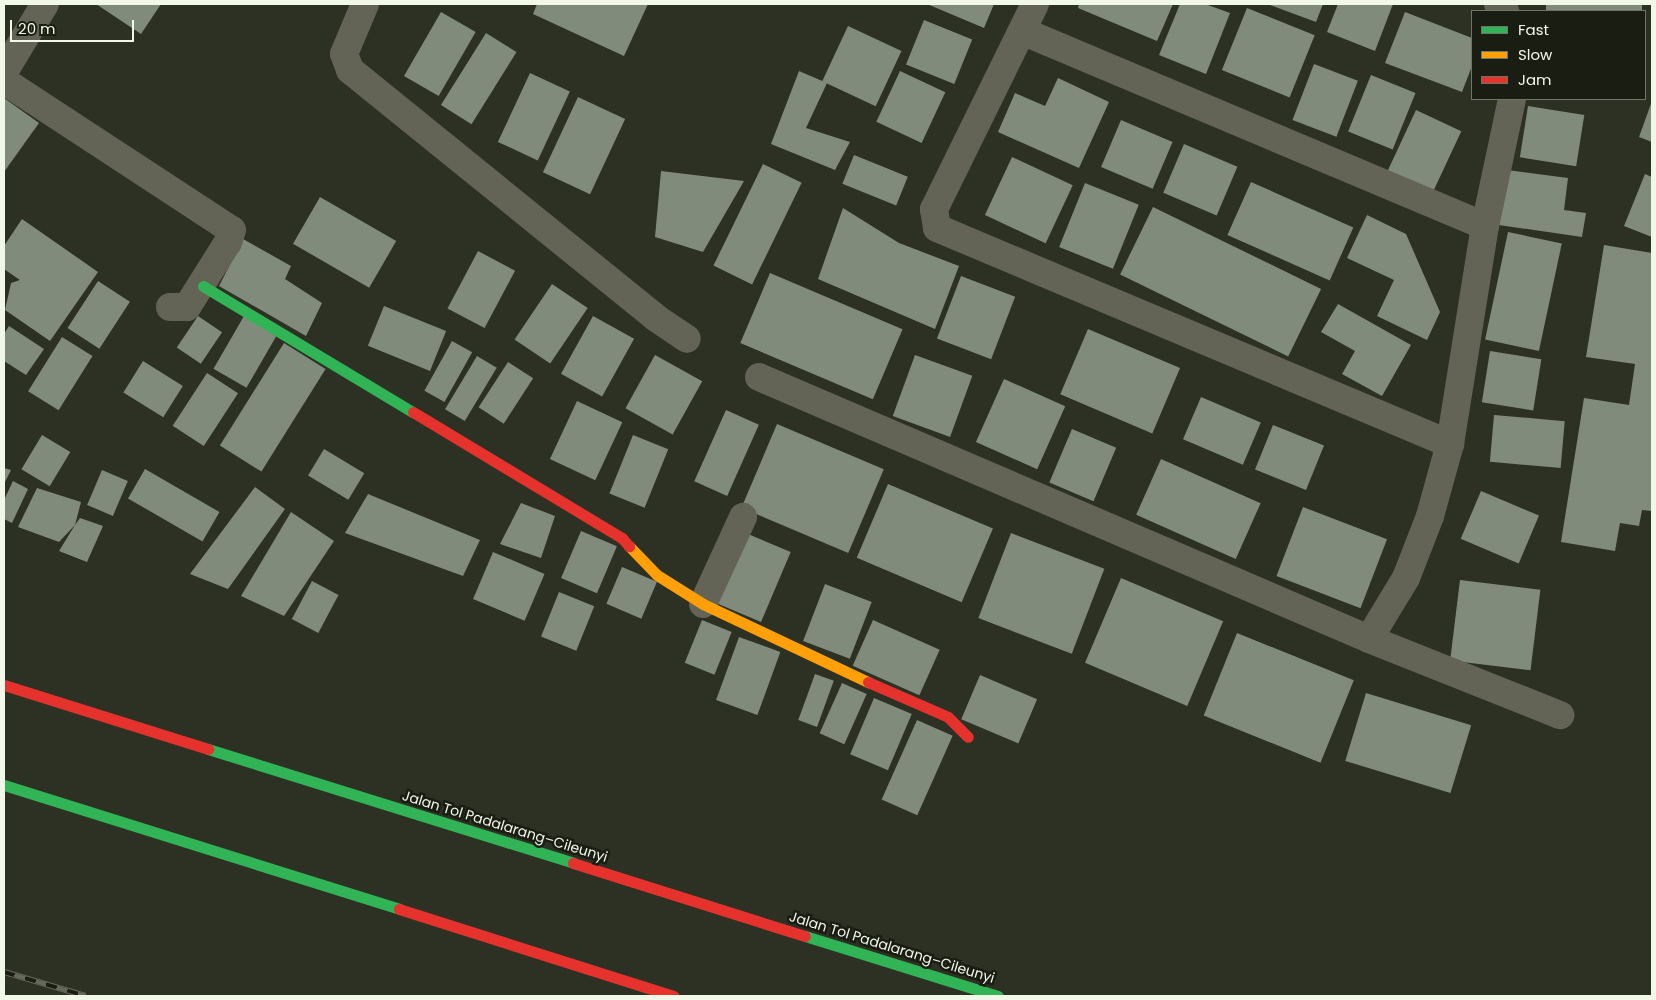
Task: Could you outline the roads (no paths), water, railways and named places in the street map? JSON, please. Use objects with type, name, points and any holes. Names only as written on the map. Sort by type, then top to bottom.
[{"type":"main road","points":[[203,286],[622,538],[657,575],[703,604],[796,650],[948,717],[968,737]]},
{"type":"main road","name":"Jalan Tol Padalarang–Cileunyi","points":[[4,685],[998,996]]},
{"type":"main road","points":[[4,785],[674,996]]},
{"type":"street","points":[[4,72],[45,4]]},
{"type":"street","points":[[365,4],[345,49],[345,63],[350,70],[656,318],[687,339]]},
{"type":"street","points":[[1035,4],[934,208],[937,228],[1450,444]]},
{"type":"street","points":[[1022,31],[1484,226]]},
{"type":"street","points":[[4,82],[232,230],[231,238],[203,286],[183,309],[170,307]]},
{"type":"street","points":[[1369,638],[1406,578],[1430,516],[1450,444],[1484,226],[1512,100]]},
{"type":"street","points":[[760,377],[1369,638],[1560,715]]},
{"type":"street","points":[[703,604],[742,517]]},
{"type":"railway","points":[[4,972],[86,996]]}]
